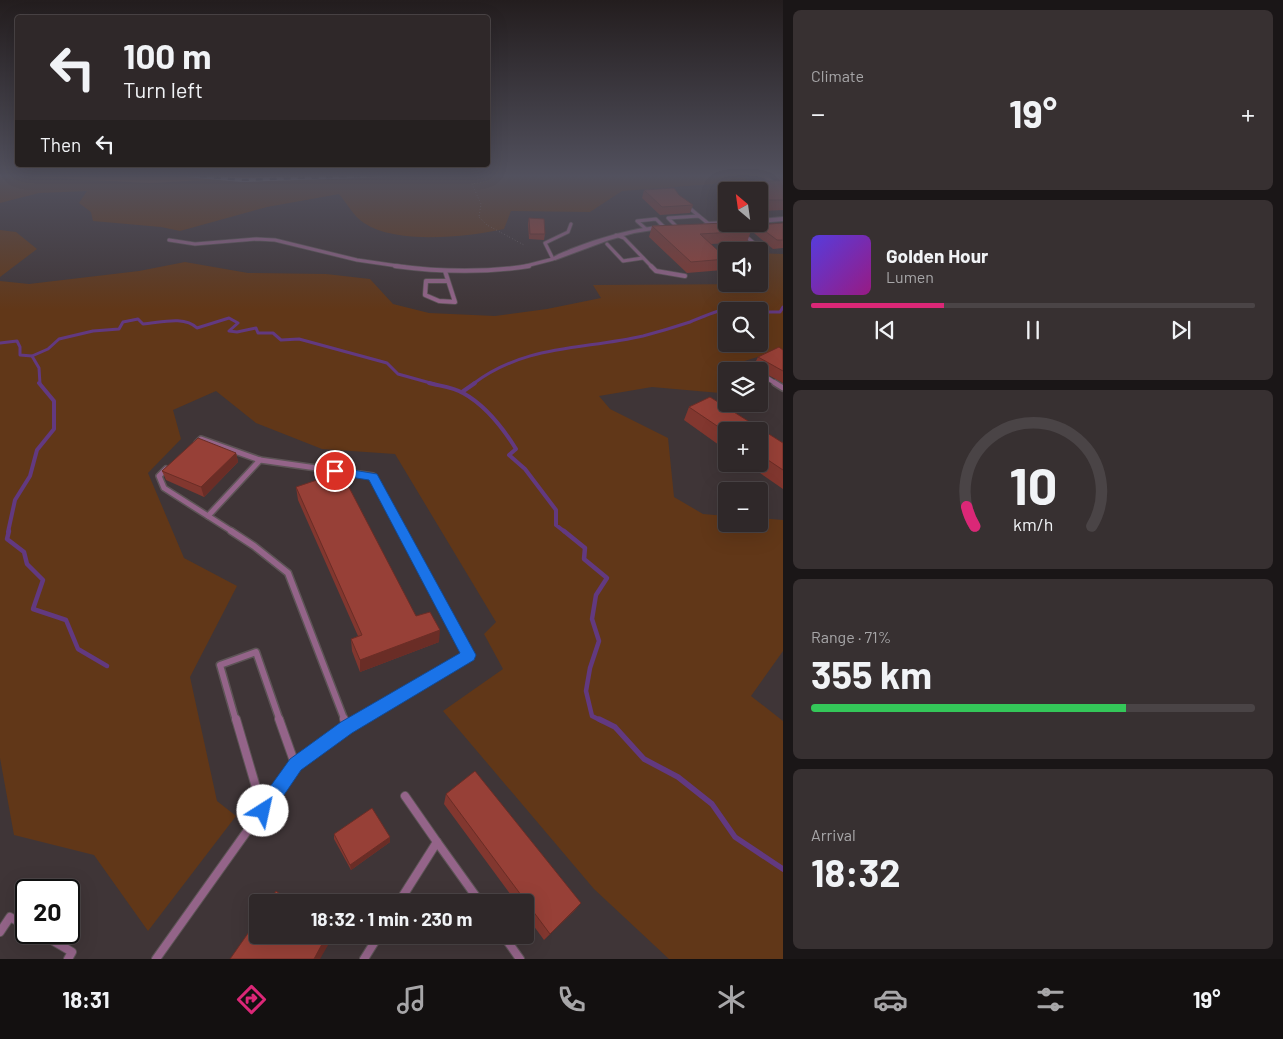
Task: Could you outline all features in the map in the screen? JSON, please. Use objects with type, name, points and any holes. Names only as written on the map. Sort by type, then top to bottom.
[{"type":"street","points":[[768,221],[783,220]]},
{"type":"street","points":[[695,225],[718,224]]},
{"type":"street","points":[[553,260],[590,243],[616,235],[646,229],[679,226]]},
{"type":"lane","points":[[646,229],[637,221],[649,220]]},
{"type":"lane","points":[[657,220],[664,227]]},
{"type":"lane","points":[[670,220],[679,226]]},
{"type":"lane","points":[[703,220],[708,224]]},
{"type":"lane","points":[[169,240],[194,244],[274,239],[356,260],[446,271],[534,267],[553,260],[545,243],[568,232],[571,224]]},
{"type":"lane","points":[[742,232],[753,242]]},
{"type":"lane","points":[[616,235],[624,238],[656,271],[685,276]]},
{"type":"lane","points":[[607,244],[623,260],[643,258]]},
{"type":"lane","points":[[446,271],[455,302],[439,301],[425,295],[426,281],[448,281]]},
{"type":"lane","points":[[768,379],[783,388]]},
{"type":"lane","points":[[156,959],[295,764],[347,727],[469,655],[373,476],[260,460],[201,439],[194,445]]},
{"type":"lane","points":[[208,516],[260,460]]},
{"type":"lane","points":[[173,463],[159,476],[164,488],[254,546],[288,573],[347,727]]},
{"type":"lane","points":[[263,811],[220,666],[256,652],[295,764]]},
{"type":"lane","points":[[405,796],[474,894]]},
{"type":"lane","points":[[404,894],[437,842]]},
{"type":"lane","points":[[0,932],[10,917],[15,920]]},
{"type":"lane","points":[[58,944],[72,952],[68,959]]},
{"type":"lane","points":[[364,959],[373,944]]},
{"type":"lane","points":[[509,944],[520,959]]},
{"type":"path","points":[[482,220],[487,225],[524,245]]},
{"type":"shaded area","points":[[93,220],[221,220],[180,231],[161,227]]},
{"type":"shaded area","points":[[360,220],[508,220],[504,229],[471,235],[432,237],[413,237],[395,234],[378,230]]},
{"type":"shaded area","points":[[0,230],[16,232],[37,249],[0,277]]},
{"type":"shaded area","points":[[768,253],[783,254],[783,358],[774,352],[742,362],[718,362],[718,393],[652,387],[599,396],[610,409],[668,438],[674,497],[703,514],[718,515],[718,532],[768,532],[768,519],[783,520],[783,651],[751,696],[783,721],[783,959],[669,959],[594,889],[443,711],[503,669],[484,634],[496,622],[395,454],[322,449],[256,423],[216,391],[173,410],[181,439],[148,473],[184,558],[237,586],[190,677],[217,801],[236,816],[148,931],[94,855],[14,835],[0,758],[0,281],[29,284],[139,271],[185,262],[248,273],[326,274],[370,279],[393,304],[429,313],[495,316],[547,309],[601,298],[593,285],[718,284],[718,292],[768,292]]},
{"type":"building","points":[[529,220],[544,220],[545,234],[530,234]]},
{"type":"building","points":[[718,223],[718,232],[734,232],[700,234],[718,251],[718,260],[691,262],[652,226]]},
{"type":"building","points":[[783,223],[783,240],[777,240],[766,232],[768,232],[768,224]]},
{"type":"building","points":[[779,347],[783,350],[783,371],[768,362],[758,357]]},
{"type":"building","points":[[710,397],[718,402],[718,412],[734,412],[750,422],[718,422],[718,427],[689,407]]},
{"type":"building","points":[[768,434],[783,443],[783,470],[768,460]]},
{"type":"building","points":[[198,438],[236,453],[201,487],[162,471]]},
{"type":"building","points":[[341,472],[416,616],[430,612],[440,630],[360,660],[351,639],[362,635],[296,487]]},
{"type":"building","points":[[475,771],[581,903],[550,934],[534,912],[534,894],[520,894],[446,794]]},
{"type":"building","points":[[372,808],[390,837],[350,865],[334,834]]},
{"type":"building","points":[[249,932],[249,944],[322,944],[314,959],[230,959]]},
{"type":"waterway","points":[[768,312],[780,312],[783,307]]},
{"type":"waterway","points":[[473,384],[493,371],[534,355],[643,336],[718,311]]},
{"type":"waterway","points":[[32,356],[48,349],[59,339],[93,331],[119,329],[123,322],[138,319],[143,324],[178,321],[192,324],[197,328],[229,318],[238,323],[229,331],[237,332],[256,328],[258,333],[273,333],[281,340],[299,339],[387,363],[398,374],[434,384]]},
{"type":"waterway","points":[[0,343],[17,341],[20,347],[20,355],[32,356]]},
{"type":"waterway","points":[[32,356],[39,368],[40,384]]},
{"type":"waterway","points":[[8,532],[15,500],[30,476],[37,450],[54,429],[54,401],[39,383]]},
{"type":"waterway","points":[[429,383],[463,393],[479,404],[493,418],[516,449],[509,455],[525,469],[556,510],[556,525],[565,532]]},
{"type":"waterway","points":[[462,392],[475,383]]},
{"type":"waterway","points":[[9,531],[7,539],[24,552],[27,564],[43,580],[33,609],[66,620],[78,649],[107,666]]},
{"type":"waterway","points":[[564,531],[585,548],[584,559],[607,578],[596,595],[592,619],[599,641],[590,668],[586,691],[592,716],[602,721]]},
{"type":"waterway","points":[[599,719],[615,727],[644,759],[678,777],[712,804],[735,837],[783,869]]},
{"type":"route","points":[[263,811],[295,764],[347,727],[469,655],[373,476],[335,471]]}]
